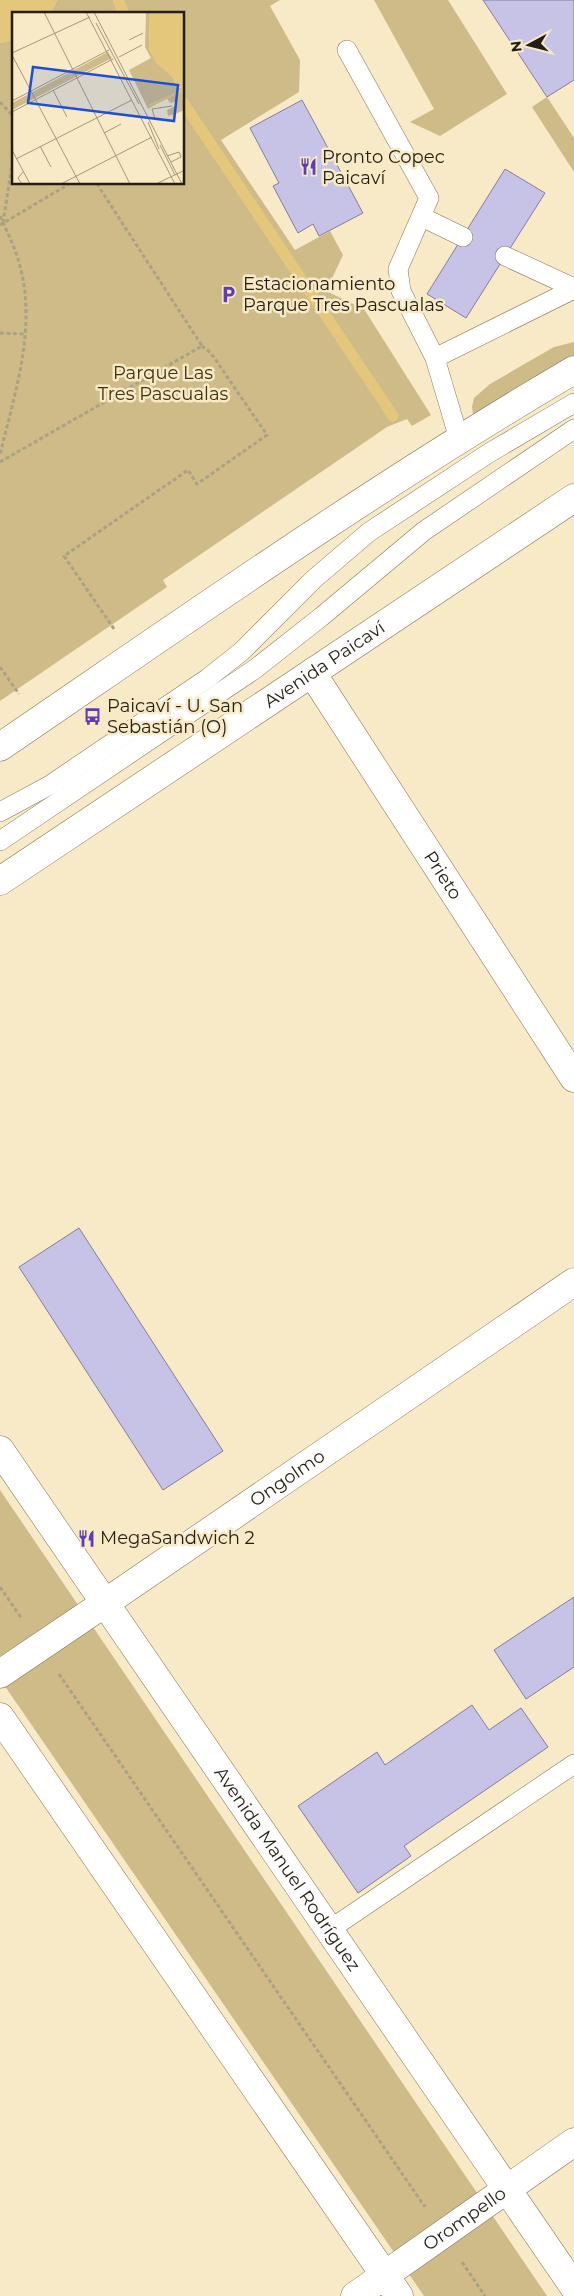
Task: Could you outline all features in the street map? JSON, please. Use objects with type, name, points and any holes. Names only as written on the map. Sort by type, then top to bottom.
[{"type":"main road","points":[[0,746],[337,517],[458,438],[574,370]]},
{"type":"main road","name":"Avenida Paicaví","points":[[0,881],[574,498]]},
{"type":"main road","name":"Prieto","points":[[312,674],[574,1078]]},
{"type":"main road","name":"Ongolmo","points":[[0,1674],[574,1282]]},
{"type":"main road","name":"Avenida Manuel Rodríguez","points":[[0,1450],[574,2287]]},
{"type":"main road","points":[[0,1717],[392,2286]]},
{"type":"main road","name":"Orompello","points":[[355,2296],[392,2286],[443,2234],[574,2142]]},
{"type":"lane","points":[[347,50],[429,198],[398,269],[401,291],[435,358],[458,438]]},
{"type":"lane","points":[[422,217],[463,236]]},
{"type":"lane","points":[[505,256],[574,288]]},
{"type":"lane","points":[[435,358],[574,288]]},
{"type":"lane","points":[[0,812],[50,784],[208,678],[242,651],[314,579],[369,532],[481,458],[574,403]]},
{"type":"lane","points":[[0,841],[255,669],[424,531],[574,429]]},
{"type":"lane","points":[[329,1930],[574,1764]]},
{"type":"path","points":[[0,102],[12,115]]},
{"type":"path","points":[[2,224],[12,164]]},
{"type":"path","points":[[2,224],[67,185]]},
{"type":"path","points":[[98,185],[202,346],[211,353],[268,435],[197,484],[188,470],[64,556],[117,634]]},
{"type":"path","points":[[0,216],[22,270],[25,300],[20,369],[0,454]]},
{"type":"path","points":[[0,332],[24,334]]},
{"type":"path","points":[[0,462],[202,346]]},
{"type":"path","points":[[0,667],[15,688]]},
{"type":"path","points":[[0,1586],[486,2296]]},
{"type":"green space","name":"Parque Las Tres Pascualas","points":[[57,0],[280,0],[270,6],[300,60],[299,92],[221,140],[295,250],[330,231],[343,255],[326,291],[364,309],[431,415],[412,426],[407,419],[387,427],[163,580],[167,587],[0,701],[0,43],[12,40],[12,185],[185,185],[185,12],[51,12]]},
{"type":"green space","points":[[374,0],[448,0],[507,94],[440,136],[410,122],[434,109]]},
{"type":"green space","points":[[547,97],[574,138],[574,172],[532,107]]},
{"type":"green space","points":[[574,342],[574,362],[474,421],[472,407],[474,398],[490,384],[554,347]]},
{"type":"green space","points":[[0,1490],[547,2296],[424,2296],[0,1679]]},
{"type":"shaded area","points":[[0,0],[57,0],[51,12],[12,12],[12,40],[0,43]]},
{"type":"building","points":[[483,0],[574,0],[574,80],[547,97]]},
{"type":"building","points":[[302,100],[363,213],[319,236],[313,224],[298,233],[273,186],[279,183],[250,128]]},
{"type":"building","points":[[505,169],[545,193],[466,318],[427,294]]},
{"type":"building","points":[[79,1228],[223,1451],[163,1490],[19,1267]]},
{"type":"building","points":[[574,1597],[574,1667],[526,1699],[494,1650]]},
{"type":"building","points":[[472,1705],[489,1730],[521,1708],[548,1747],[404,1846],[411,1856],[358,1893],[298,1806],[377,1752],[385,1765]]},
{"type":"waterway","points":[[118,0],[123,12]]},
{"type":"waterway","points":[[185,105],[393,416]]},
{"type":"place","name":"Pronto Copec Paicaví","points":[[308,167]]},
{"type":"place","name":"Estacionamiento Parque Tres Pascualas","points":[[229,294]]},
{"type":"place","name":"Paicaví - U. San Sebastián (O)","points":[[93,716]]},
{"type":"place","name":"MegaSandwich 2","points":[[86,1538]]}]
